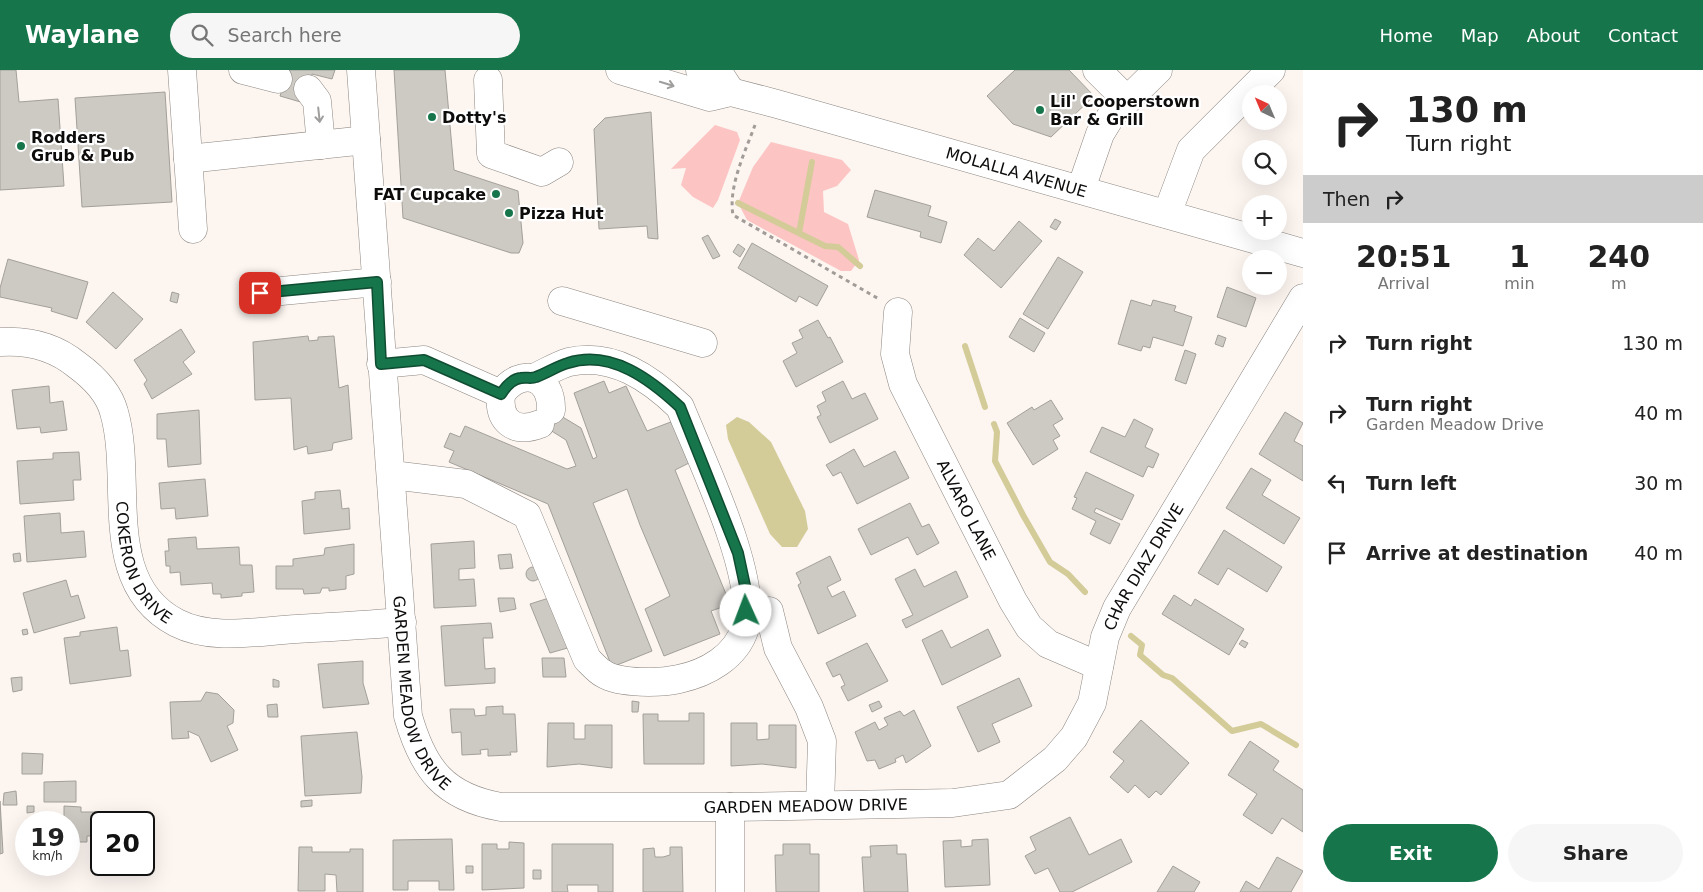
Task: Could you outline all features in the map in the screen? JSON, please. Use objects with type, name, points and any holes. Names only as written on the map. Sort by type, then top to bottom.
[{"type":"street","points":[[182,70],[193,229]]},
{"type":"street","points":[[243,70],[278,79]]},
{"type":"street","name":"GARDEN MEADOW DRIVE","points":[[361,70],[377,282],[381,364],[392,475],[408,716],[416,746],[429,768],[453,789],[470,800],[501,807],[730,807],[970,801]]},
{"type":"street","name":"MOLALLA AVENUE","points":[[620,70],[710,97],[731,92],[1303,253]]},
{"type":"street","points":[[1097,70],[1126,100]]},
{"type":"street","points":[[1080,189],[1100,134],[1126,100],[1158,70]]},
{"type":"street","points":[[1167,214],[1191,150],[1271,70]]},
{"type":"street","points":[[707,71],[720,76],[731,92]]},
{"type":"street","points":[[488,80],[491,154],[542,172],[559,162]]},
{"type":"street","points":[[308,89],[317,100],[321,145]]},
{"type":"street","points":[[188,159],[366,140]]},
{"type":"street","points":[[260,293],[377,282]]},
{"type":"street","name":"CHAR DIAZ DRIVE","points":[[970,801],[1009,795],[1055,759],[1074,736],[1092,703],[1105,637],[1117,608],[1303,298]]},
{"type":"street","points":[[562,301],[703,343]]},
{"type":"street","name":"ALVARO LANE","points":[[898,312],[895,354],[903,384],[1013,601],[1029,627],[1048,644],[1100,666]]},
{"type":"street","name":"COKERON DRIVE","points":[[0,342],[16,341],[54,348],[84,370],[109,400],[114,412],[120,448],[126,553],[140,588],[150,601],[177,623],[196,630],[226,633],[402,622]]},
{"type":"street","points":[[392,475],[466,484],[528,515],[587,659],[604,674],[628,681],[672,681],[696,675],[714,667],[737,644],[745,627],[747,595],[738,553],[680,407],[661,389],[639,374],[614,364],[593,359],[568,362],[534,378],[521,378],[509,383],[501,394],[500,407],[505,419],[515,427],[528,428],[546,417],[551,397],[545,385],[534,378]]},
{"type":"street","points":[[381,364],[424,360],[501,394]]},
{"type":"street","points":[[769,611],[778,648],[809,707],[822,741],[820,805]]},
{"type":"street","points":[[730,807],[730,892]]},
{"type":"path","points":[[755,125],[736,182],[732,205],[733,216],[861,287],[898,312]]},
{"type":"shaded area","points":[[715,125],[737,132],[740,140],[718,200],[713,208],[693,197],[681,185],[686,168],[671,169]]},
{"type":"shaded area","points":[[771,142],[842,160],[851,170],[837,186],[823,191],[824,212],[848,224],[859,260],[851,271],[841,271],[747,220],[738,203],[753,167]]},
{"type":"shaded area","points":[[737,417],[749,422],[771,442],[805,511],[808,529],[797,547],[782,547],[770,534],[728,439],[726,425]]},
{"type":"building","points":[[0,70],[16,70],[19,102],[58,99],[64,186],[0,190]]},
{"type":"building","points":[[281,70],[335,70],[332,79],[312,74],[304,103],[280,96],[284,84]]},
{"type":"building","points":[[394,70],[445,70],[454,170],[518,191],[523,243],[519,253],[511,253],[403,218]]},
{"type":"building","name":"Lil' Cooperstown Bar & Grill","points":[[1015,70],[1069,70],[1094,96],[1051,137],[1013,124],[987,96]]},
{"type":"building","points":[[165,92],[172,202],[82,207],[75,98]]},
{"type":"building","points":[[651,112],[658,239],[648,238],[647,226],[599,229],[594,129],[605,118]]},
{"type":"building","points":[[875,190],[931,206],[928,216],[947,222],[941,243],[920,237],[921,232],[867,217]]},
{"type":"building","points":[[1055,219],[1061,222],[1056,230],[1050,227]]},
{"type":"building","points":[[1019,221],[1042,241],[1001,288],[964,255],[978,238],[994,251]]},
{"type":"building","points":[[708,235],[720,256],[713,259],[702,238]]},
{"type":"building","points":[[752,243],[828,286],[817,306],[799,296],[796,302],[738,268]]},
{"type":"building","points":[[738,244],[745,249],[740,257],[733,252]]},
{"type":"building","points":[[1058,257],[1083,272],[1048,329],[1023,314]]},
{"type":"building","points":[[8,259],[88,282],[77,319],[51,311],[52,308],[0,297],[0,288]]},
{"type":"building","points":[[1227,287],[1242,293],[1242,295],[1256,298],[1246,327],[1217,317]]},
{"type":"building","points":[[113,292],[143,319],[116,349],[86,322]]},
{"type":"building","points":[[172,292],[179,294],[177,303],[170,301]]},
{"type":"building","points":[[1131,300],[1151,306],[1153,300],[1176,306],[1174,311],[1192,317],[1183,346],[1153,337],[1150,348],[1143,346],[1141,351],[1118,344]]},
{"type":"building","points":[[1020,318],[1045,333],[1034,352],[1009,337]]},
{"type":"building","points":[[818,320],[828,338],[830,337],[843,362],[796,387],[783,361],[797,353],[792,343],[803,338],[799,330]]},
{"type":"building","points":[[181,329],[195,352],[183,362],[192,374],[152,399],[144,384],[147,380],[134,360]]},
{"type":"building","points":[[1218,335],[1226,338],[1223,347],[1215,344]]},
{"type":"building","points":[[308,336],[309,341],[318,340],[318,337],[334,336],[339,388],[348,385],[352,439],[333,443],[332,450],[308,454],[307,446],[294,450],[291,398],[255,400],[253,342]]},
{"type":"building","points":[[1185,350],[1196,354],[1186,384],[1175,380]]},
{"type":"building","points":[[604,381],[609,393],[626,386],[647,431],[676,420],[693,461],[675,470],[728,599],[728,605],[711,611],[720,634],[664,656],[645,609],[670,596],[627,489],[593,503],[652,651],[612,667],[548,504],[449,462],[454,451],[444,447],[450,433],[460,437],[465,426],[567,469],[576,466],[566,440],[534,420],[551,410],[581,428],[593,459],[597,457],[574,393]]},
{"type":"building","points":[[843,381],[852,399],[865,393],[878,419],[830,443],[817,417],[821,415],[817,406],[826,401],[822,392]]},
{"type":"building","points":[[49,386],[50,403],[63,401],[67,430],[41,433],[40,427],[17,429],[12,390]]},
{"type":"building","points":[[1051,400],[1063,419],[1053,425],[1060,436],[1053,440],[1058,449],[1033,465],[1007,423],[1032,407],[1034,410]]},
{"type":"building","points":[[199,410],[201,464],[168,467],[166,439],[157,439],[157,414]]},
{"type":"building","points":[[1285,412],[1303,423],[1294,441],[1303,446],[1303,481],[1259,454]]},
{"type":"building","points":[[1134,419],[1153,429],[1145,447],[1159,454],[1153,468],[1148,466],[1143,477],[1090,452],[1102,427],[1125,437]]},
{"type":"building","points":[[854,449],[864,467],[895,451],[909,478],[857,504],[841,472],[833,476],[826,465]]},
{"type":"building","points":[[79,452],[81,480],[73,480],[74,500],[20,504],[17,461],[53,459],[53,453]]},
{"type":"building","points":[[1251,468],[1271,480],[1262,495],[1300,518],[1284,544],[1226,508]]},
{"type":"building","points":[[1086,472],[1134,495],[1122,520],[1096,508],[1094,512],[1120,524],[1110,544],[1090,534],[1096,521],[1072,509],[1077,498],[1074,497]]},
{"type":"building","points":[[205,479],[208,516],[176,519],[175,508],[161,509],[159,483]]},
{"type":"building","points":[[340,490],[342,509],[349,508],[350,529],[304,534],[302,501],[315,499],[315,492]]},
{"type":"building","points":[[910,503],[922,527],[929,524],[939,543],[917,555],[908,537],[871,555],[858,529]]},
{"type":"building","points":[[60,513],[61,533],[84,531],[86,557],[27,562],[24,516]]},
{"type":"building","points":[[1224,530],[1282,567],[1267,592],[1228,568],[1218,585],[1198,573]]},
{"type":"building","points":[[196,537],[197,549],[239,547],[240,565],[252,565],[254,592],[242,593],[242,596],[221,598],[221,594],[213,594],[212,583],[181,585],[180,572],[170,573],[170,566],[166,566],[165,551],[169,551],[168,539]]},
{"type":"building","points":[[474,541],[475,568],[459,569],[459,580],[474,579],[476,606],[434,608],[431,544]]},
{"type":"building","points":[[354,544],[354,574],[346,576],[346,589],[329,591],[329,588],[322,588],[320,593],[304,594],[303,589],[276,589],[276,566],[293,566],[293,559],[324,555],[325,548]]},
{"type":"building","points":[[20,553],[21,561],[14,562],[13,554]]},
{"type":"building","points":[[511,554],[513,568],[500,569],[498,555]]},
{"type":"building","points":[[830,556],[841,580],[827,587],[832,597],[844,591],[856,616],[818,634],[798,585],[801,583],[796,573]]},
{"type":"building","points":[[533,567],[538,569],[540,574],[538,579],[533,581],[528,579],[526,574],[528,569]]},
{"type":"building","points":[[915,569],[924,587],[956,571],[968,597],[906,628],[902,620],[913,615],[895,579]]},
{"type":"building","points":[[66,580],[71,597],[78,595],[85,618],[34,633],[23,593]]},
{"type":"building","points":[[1174,595],[1191,606],[1195,599],[1244,629],[1229,655],[1162,614]]},
{"type":"building","points":[[552,597],[571,647],[550,653],[530,604]]},
{"type":"building","points":[[498,598],[514,598],[516,609],[500,612]]},
{"type":"building","points":[[491,623],[493,638],[483,638],[485,669],[495,668],[495,683],[445,686],[441,626]]},
{"type":"building","points":[[117,627],[120,651],[128,650],[131,676],[70,684],[64,638],[80,636],[80,632]]},
{"type":"building","points":[[27,629],[28,634],[23,635],[22,630]]},
{"type":"building","points":[[988,629],[1001,656],[942,685],[922,640],[942,630],[951,648]]},
{"type":"building","points":[[1242,640],[1248,643],[1245,648],[1239,644]]},
{"type":"building","points":[[867,643],[888,681],[848,701],[841,687],[845,685],[840,674],[833,677],[826,663]]},
{"type":"building","points":[[542,658],[564,658],[566,677],[543,677]]},
{"type":"building","points":[[363,661],[363,683],[369,704],[323,708],[318,664]]},
{"type":"building","points":[[22,677],[22,690],[13,692],[11,678]]},
{"type":"building","points":[[1019,678],[1032,706],[992,724],[1000,742],[978,752],[957,707]]},
{"type":"building","points":[[273,679],[279,681],[279,687],[273,687]]},
{"type":"building","points":[[206,692],[218,694],[234,710],[233,723],[227,726],[238,750],[211,762],[199,736],[188,731],[189,738],[172,739],[170,702],[201,701]]},
{"type":"building","points":[[632,701],[639,702],[638,712],[632,712]]},
{"type":"building","points":[[879,701],[882,707],[872,712],[869,705]]},
{"type":"building","points":[[277,704],[278,717],[268,717],[267,705]]},
{"type":"building","points":[[503,706],[503,714],[515,714],[517,752],[510,752],[511,755],[488,756],[488,749],[480,750],[481,754],[462,755],[461,732],[452,733],[450,709],[474,709],[475,716],[486,715],[486,707]]},
{"type":"building","points":[[914,710],[931,746],[906,763],[903,755],[895,759],[896,762],[879,769],[875,760],[867,761],[855,732],[875,722],[879,730],[888,725],[884,718],[900,711],[904,716]]},
{"type":"building","points":[[689,713],[704,713],[704,764],[644,764],[643,714],[658,714],[658,721],[689,721]]},
{"type":"building","points":[[1141,720],[1189,763],[1161,795],[1156,791],[1149,798],[1135,785],[1128,793],[1110,777],[1124,761],[1113,752]]},
{"type":"building","points":[[548,723],[574,723],[574,739],[585,739],[585,725],[612,725],[612,768],[579,764],[547,767]]},
{"type":"building","points":[[731,723],[757,723],[757,740],[769,739],[769,725],[796,725],[796,768],[762,764],[731,766]]},
{"type":"building","points":[[357,732],[362,777],[361,793],[305,796],[301,736]]},
{"type":"building","points":[[1250,741],[1279,761],[1273,770],[1303,790],[1303,832],[1282,818],[1272,834],[1243,815],[1257,794],[1228,775]]},
{"type":"building","points":[[22,753],[43,754],[42,774],[22,774]]},
{"type":"building","points":[[76,781],[76,802],[44,802],[44,782]]},
{"type":"building","points":[[16,791],[17,805],[3,805],[4,793]]},
{"type":"building","points":[[312,800],[312,806],[301,807],[301,801]]},
{"type":"building","points":[[0,801],[3,853],[0,854]]},
{"type":"building","points":[[27,806],[34,806],[34,811],[27,811]]},
{"type":"building","points":[[64,806],[81,807],[81,812],[90,812],[90,836],[87,836],[87,842],[80,842],[80,811],[64,811]]},
{"type":"building","points":[[1070,817],[1089,855],[1121,839],[1132,862],[1072,892],[1060,892],[1048,868],[1035,874],[1025,856],[1036,850],[1030,837]]},
{"type":"building","points":[[452,839],[454,890],[439,890],[439,881],[408,881],[408,890],[393,890],[393,840]]},
{"type":"building","points":[[988,839],[990,885],[945,887],[943,841],[961,840],[961,847],[972,846],[972,840]]},
{"type":"building","points":[[509,842],[524,843],[524,888],[482,890],[482,844],[497,844],[497,849],[509,849]]},
{"type":"building","points":[[552,844],[613,844],[613,892],[598,892],[598,885],[567,885],[568,892],[552,892]]},
{"type":"building","points":[[783,844],[810,844],[810,854],[819,854],[819,892],[776,892],[775,855],[783,855]]},
{"type":"building","points":[[897,845],[897,854],[906,854],[908,892],[864,892],[862,857],[871,857],[870,846]]},
{"type":"building","points":[[299,847],[312,847],[312,852],[350,852],[350,849],[363,849],[363,892],[337,892],[336,875],[325,874],[325,891],[298,891]]},
{"type":"building","points":[[670,847],[682,847],[683,892],[643,892],[643,849],[654,848],[655,857],[663,857],[670,855]]},
{"type":"building","points":[[1277,857],[1303,871],[1291,892],[1240,892],[1246,881],[1259,889]]},
{"type":"building","points":[[466,866],[473,866],[473,873],[466,873]]},
{"type":"building","points":[[1173,866],[1200,882],[1194,892],[1157,892]]},
{"type":"building","points":[[533,870],[541,870],[541,879],[533,879]]},
{"type":"waterway","points":[[799,233],[812,162]]},
{"type":"waterway","points":[[738,203],[825,246],[838,247],[860,266]]},
{"type":"waterway","points":[[965,346],[985,407]]},
{"type":"waterway","points":[[994,424],[997,432],[995,461],[1023,515],[1050,562],[1068,574],[1085,592]]},
{"type":"waterway","points":[[1131,636],[1142,645],[1140,655],[1163,675],[1172,678],[1232,731],[1261,724],[1296,745]]},
{"type":"place","name":"Lil' Cooperstown Bar & Grill","points":[[1040,110]]},
{"type":"place","name":"Dotty's","points":[[432,117]]},
{"type":"place","name":"Rodders Grub & Pub","points":[[21,146]]},
{"type":"place","name":"FAT Cupcake","points":[[496,194]]},
{"type":"place","name":"Pizza Hut","points":[[509,213]]},
{"type":"route","points":[[260,293],[377,282],[381,364],[424,360],[501,394],[509,383],[521,378],[534,378],[568,362],[593,359],[614,364],[639,374],[661,389],[680,407],[738,553],[747,595],[746,611]]}]
